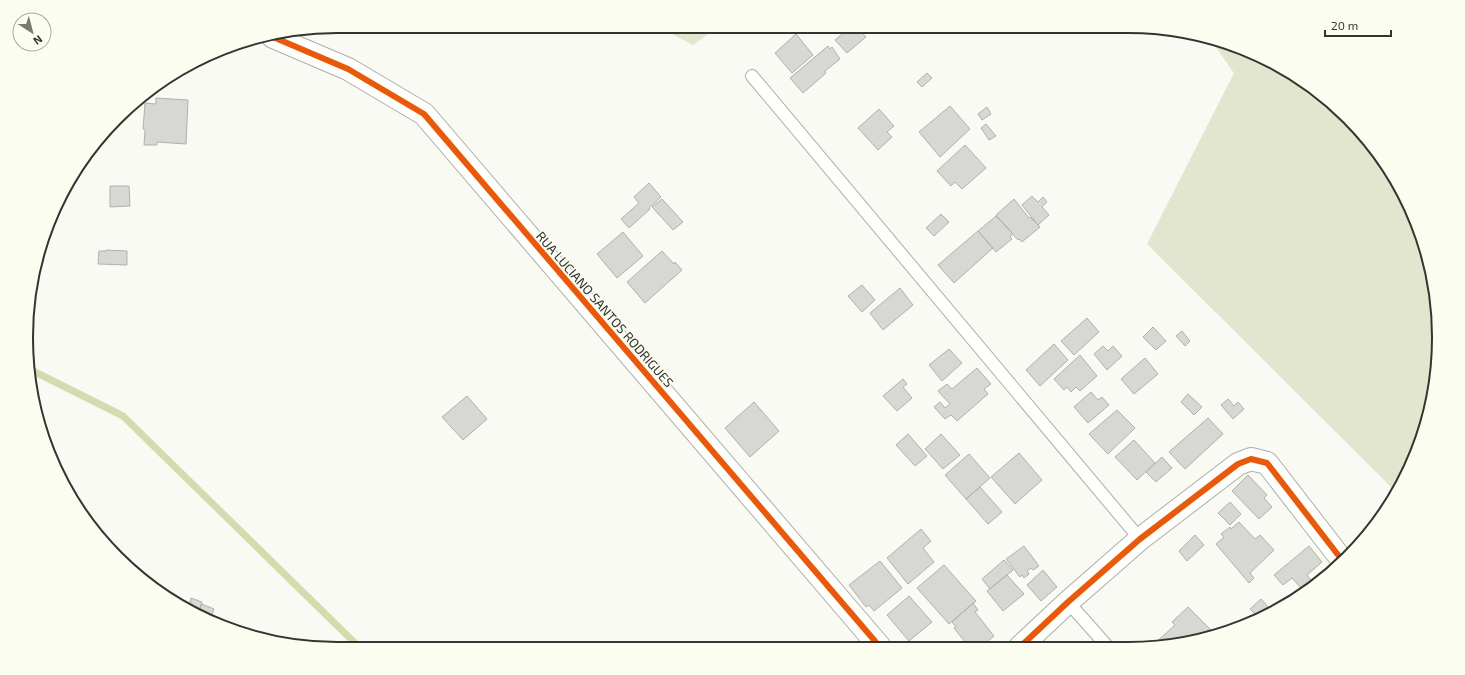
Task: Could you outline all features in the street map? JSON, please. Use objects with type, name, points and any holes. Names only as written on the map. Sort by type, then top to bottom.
[{"type":"street","name":"RUA LUCIANO SANTOS RODRIGUES","points":[[278,39],[348,69],[424,114],[876,642]]},
{"type":"street","points":[[1025,642],[1068,602],[1140,539],[1238,464],[1251,459],[1267,463],[1339,556]]},
{"type":"lane","points":[[752,76],[1140,539]]},
{"type":"lane","points":[[1068,602],[1103,642]]},
{"type":"green space","points":[[670,33],[709,33],[693,45]]},
{"type":"green space","points":[[1215,46],[1262,64],[1297,84],[1313,96],[1343,122],[1369,152],[1391,185],[1409,221],[1422,259],[1426,278],[1431,318],[1431,357],[1422,416],[1409,454],[1392,488],[1147,244],[1234,73]]},
{"type":"building","points":[[844,33],[862,33],[866,37],[847,53],[835,40]]},
{"type":"building","points":[[796,34],[813,55],[792,73],[775,53]]},
{"type":"building","points":[[828,46],[830,49],[832,47],[840,59],[825,71],[826,73],[803,93],[790,78]]},
{"type":"building","points":[[927,73],[932,78],[922,87],[917,82]]},
{"type":"building","points":[[156,98],[188,100],[186,144],[157,142],[157,145],[144,145],[145,130],[143,129],[145,103],[156,104]]},
{"type":"building","points":[[950,106],[970,129],[940,157],[919,132]]},
{"type":"building","points":[[987,107],[991,114],[982,120],[978,114]]},
{"type":"building","points":[[879,109],[894,126],[887,132],[892,137],[878,150],[858,128]]},
{"type":"building","points":[[986,124],[996,136],[989,140],[981,128]]},
{"type":"building","points":[[965,145],[986,168],[962,189],[955,182],[951,186],[937,171]]},
{"type":"building","points":[[649,183],[661,197],[629,228],[621,219],[639,203],[634,197]]},
{"type":"building","points":[[110,186],[129,186],[130,206],[110,207]]},
{"type":"building","points":[[1032,196],[1038,202],[1043,197],[1047,202],[1042,207],[1049,215],[1038,225],[1022,205]]},
{"type":"building","points":[[662,199],[683,222],[673,230],[652,207]]},
{"type":"building","points":[[1014,199],[1029,218],[1030,217],[1040,227],[1022,242],[1019,239],[1018,240],[996,215]]},
{"type":"building","points":[[941,214],[949,222],[934,236],[926,228]]},
{"type":"building","points":[[996,216],[1013,234],[1010,237],[1012,239],[996,252],[978,231]]},
{"type":"building","points":[[978,231],[993,248],[954,283],[938,265]]},
{"type":"building","points":[[623,232],[643,256],[617,278],[597,254]]},
{"type":"building","points":[[99,251],[127,251],[127,265],[98,264]]},
{"type":"building","points":[[662,251],[682,270],[645,303],[627,282]]},
{"type":"building","points":[[862,285],[875,300],[862,312],[848,296]]},
{"type":"building","points":[[900,288],[913,305],[883,330],[870,313]]},
{"type":"building","points":[[1087,318],[1099,332],[1074,355],[1061,341]]},
{"type":"building","points":[[1153,327],[1166,341],[1156,350],[1143,337]]},
{"type":"building","points":[[1182,331],[1190,341],[1185,346],[1176,336]]},
{"type":"building","points":[[1054,344],[1068,360],[1040,386],[1026,370]]},
{"type":"building","points":[[1103,346],[1108,351],[1113,346],[1122,356],[1107,370],[1094,354]]},
{"type":"building","points":[[949,349],[962,363],[942,381],[929,365]]},
{"type":"building","points":[[1080,355],[1097,376],[1080,391],[1076,387],[1071,392],[1067,387],[1064,390],[1054,379]]},
{"type":"building","points":[[1145,358],[1158,374],[1134,394],[1121,379]]},
{"type":"building","points":[[977,368],[991,384],[984,389],[988,394],[957,421],[951,415],[945,419],[934,407],[940,402],[945,408],[950,404],[938,391],[947,384],[952,389]]},
{"type":"building","points":[[903,379],[907,384],[903,387],[912,398],[897,411],[883,396]]},
{"type":"building","points":[[1091,392],[1098,400],[1102,397],[1109,405],[1088,423],[1074,407]]},
{"type":"building","points":[[1188,394],[1202,407],[1194,415],[1181,402]]},
{"type":"building","points":[[467,396],[487,419],[463,440],[442,417]]},
{"type":"building","points":[[1228,399],[1234,406],[1238,402],[1244,409],[1233,419],[1221,405]]},
{"type":"building","points":[[754,402],[779,431],[750,457],[725,428]]},
{"type":"building","points":[[1117,410],[1135,428],[1108,454],[1089,434]]},
{"type":"building","points":[[1208,418],[1223,434],[1185,469],[1169,452]]},
{"type":"building","points":[[908,434],[927,456],[915,466],[896,445]]},
{"type":"building","points":[[941,434],[960,455],[943,469],[925,449]]},
{"type":"building","points":[[1134,440],[1155,463],[1137,480],[1115,457]]},
{"type":"building","points":[[1019,453],[1042,480],[1015,504],[991,477]]},
{"type":"building","points":[[969,454],[990,478],[966,499],[945,475]]},
{"type":"building","points":[[1162,457],[1172,468],[1156,482],[1146,472]]},
{"type":"building","points":[[1248,475],[1267,495],[1264,498],[1272,507],[1259,519],[1232,491]]},
{"type":"building","points":[[980,487],[1002,512],[988,524],[966,499]]},
{"type":"building","points":[[1230,502],[1241,514],[1230,525],[1218,513]]},
{"type":"building","points":[[1239,522],[1255,539],[1260,535],[1274,550],[1250,573],[1254,578],[1249,583],[1216,544],[1224,537],[1221,534],[1230,527],[1231,529]]},
{"type":"building","points":[[921,529],[931,541],[923,548],[934,562],[908,584],[887,558]]},
{"type":"building","points":[[1195,535],[1204,545],[1187,561],[1179,551]]},
{"type":"building","points":[[1024,546],[1039,566],[1033,570],[1031,568],[1027,571],[1029,574],[1024,578],[1022,575],[1020,577],[1006,559]]},
{"type":"building","points":[[1309,546],[1322,562],[1307,575],[1311,581],[1301,588],[1292,578],[1283,585],[1274,575]]},
{"type":"building","points":[[1004,560],[1013,570],[990,589],[982,579]]},
{"type":"building","points":[[880,561],[902,588],[874,611],[869,605],[866,607],[849,585]]},
{"type":"building","points":[[944,565],[976,601],[949,624],[917,588]]},
{"type":"building","points":[[1043,570],[1057,587],[1041,601],[1027,585]]},
{"type":"building","points":[[1007,575],[1024,594],[1003,611],[987,591]]},
{"type":"building","points":[[909,596],[932,622],[909,641],[887,615]]},
{"type":"building","points":[[191,598],[202,602],[199,609],[190,604]]},
{"type":"building","points":[[1261,599],[1269,607],[1255,614],[1250,609]]},
{"type":"building","points":[[973,603],[978,610],[975,612],[994,636],[987,642],[965,642],[954,628],[956,627],[952,622]]},
{"type":"building","points":[[202,604],[214,609],[212,615],[200,609]]},
{"type":"building","points":[[1188,607],[1210,629],[1206,632],[1159,640],[1175,625],[1172,622]]},
{"type":"waterway","points":[[36,372],[123,416],[354,642]]},
{"type":"cycle path","points":[[278,39],[348,69],[424,114],[876,642]]},
{"type":"cycle path","points":[[1025,642],[1068,602],[1140,539],[1238,464],[1251,459],[1267,463],[1339,556]]}]
